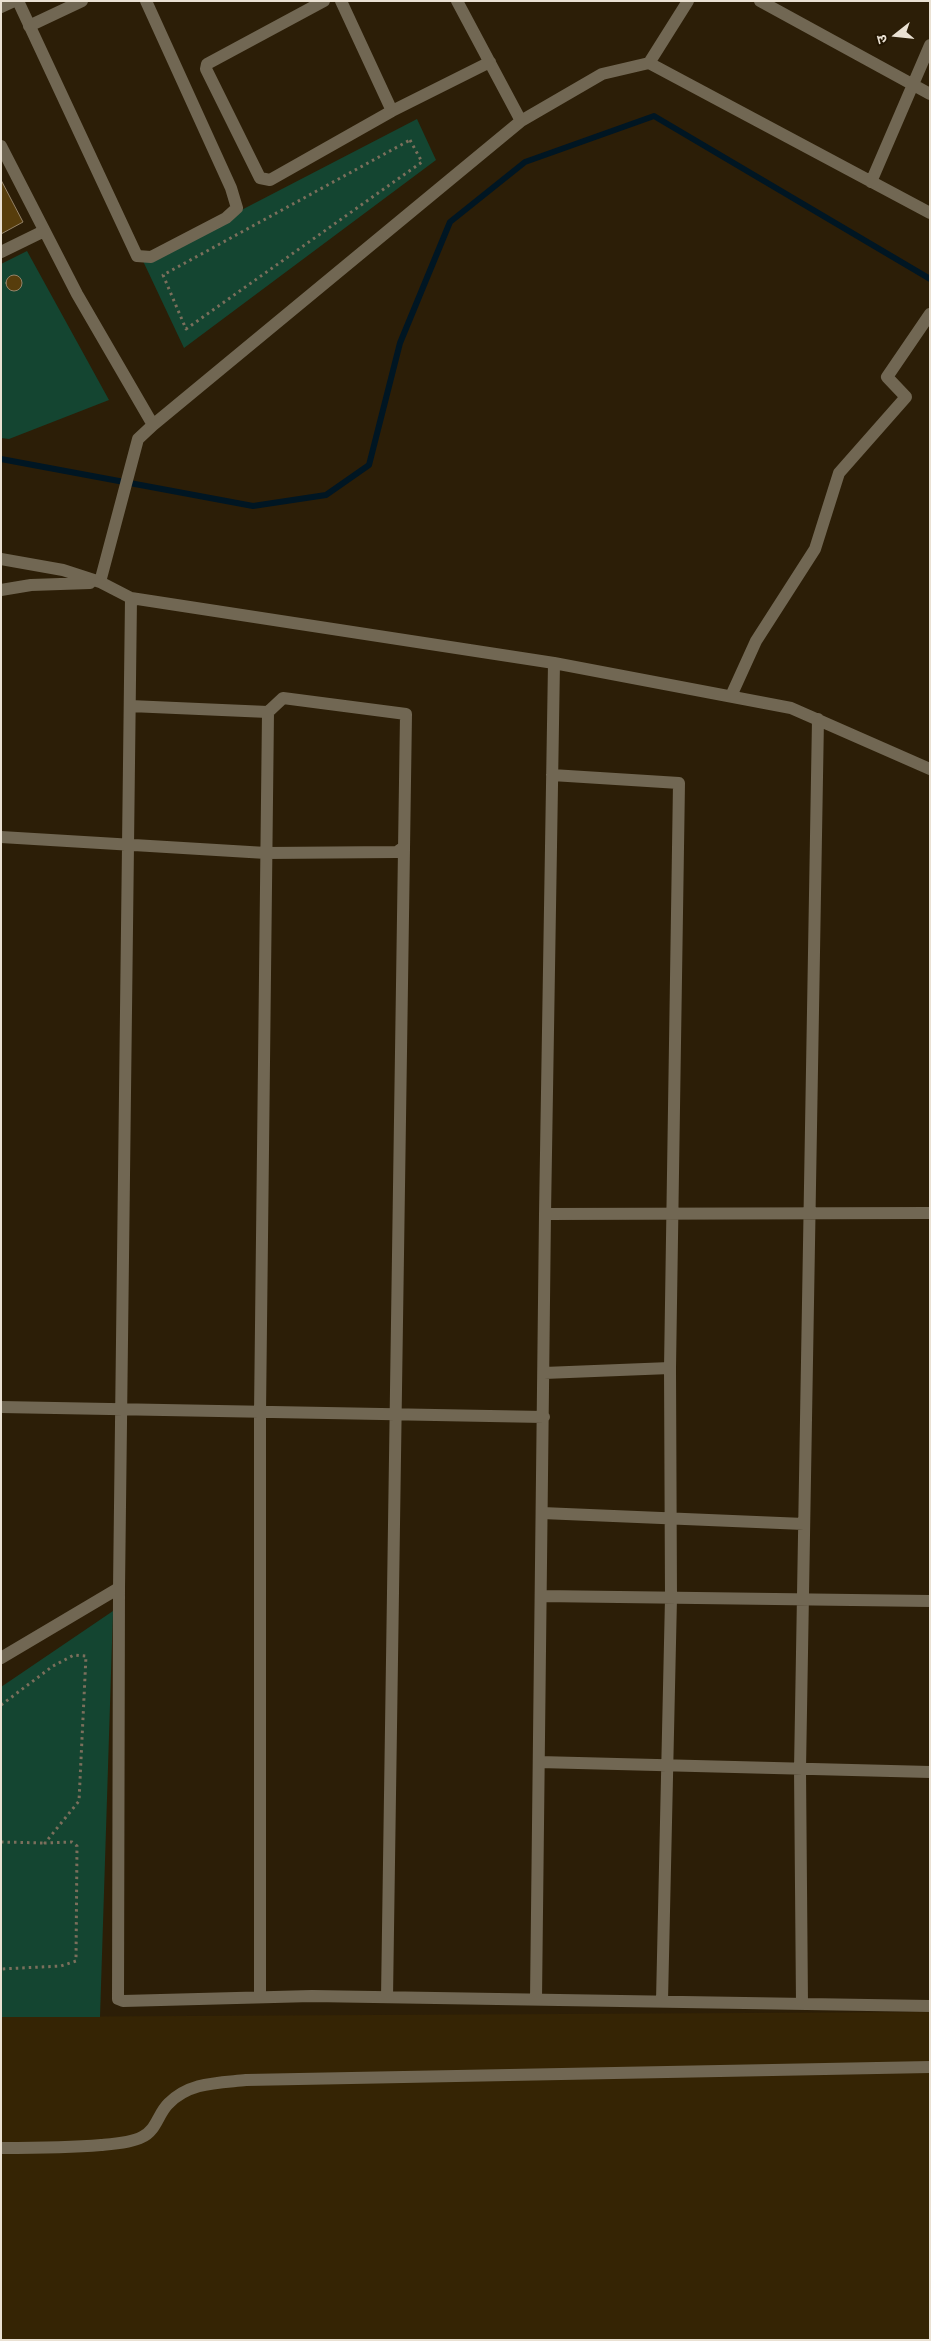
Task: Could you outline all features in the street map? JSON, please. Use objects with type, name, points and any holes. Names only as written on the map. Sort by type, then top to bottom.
[{"type":"street","points":[[1,7],[16,1],[137,256],[150,257],[226,218],[237,208],[230,188],[146,1]]},
{"type":"street","points":[[29,26],[82,1]]},
{"type":"street","points":[[324,1],[207,64],[206,69],[260,178],[270,180],[392,111],[490,62]]},
{"type":"street","points":[[341,1],[392,111]]},
{"type":"street","points":[[457,1],[521,121]]},
{"type":"street","points":[[649,63],[688,1]]},
{"type":"street","points":[[760,1],[930,94]]},
{"type":"street","points":[[871,182],[930,45]]},
{"type":"street","points":[[100,582],[138,439],[521,121],[602,74],[649,63],[930,213]]},
{"type":"street","points":[[1,146],[77,294],[153,425]]},
{"type":"street","points":[[1,252],[44,231]]},
{"type":"street","points":[[731,696],[756,641],[815,549],[839,473],[906,398],[887,378],[930,314]]},
{"type":"street","points":[[1,559],[63,570],[100,582],[131,598],[554,663],[791,708],[930,769]]},
{"type":"street","points":[[1,590],[31,585],[100,582]]},
{"type":"street","points":[[131,598],[121,1409],[118,1999],[123,2002],[260,1996],[387,1997],[930,2006]]},
{"type":"street","points":[[536,1999],[545,1214],[554,663]]},
{"type":"street","points":[[130,705],[268,712],[283,698],[406,714],[387,1997]]},
{"type":"street","points":[[260,1996],[260,1412],[268,712]]},
{"type":"street","points":[[802,2004],[800,1769],[802,1599],[818,720]]},
{"type":"street","points":[[552,775],[679,783],[670,1368],[669,1500],[672,1519],[671,1598],[662,2001]]},
{"type":"street","points":[[1,837],[266,852],[397,852],[404,846]]},
{"type":"street","points":[[545,1214],[930,1214]]},
{"type":"street","points":[[544,1373],[670,1368]]},
{"type":"street","points":[[1,1407],[544,1418]]},
{"type":"street","points":[[542,1513],[804,1524]]},
{"type":"street","points":[[1,1658],[120,1588]]},
{"type":"street","points":[[541,1596],[930,1601]]},
{"type":"street","points":[[538,1762],[930,1772]]},
{"type":"street","points":[[1,2148],[55,2149],[117,2143],[142,2138],[153,2129],[168,2104],[187,2090],[203,2084],[266,2080],[930,2067]]},
{"type":"path","points":[[410,140],[422,162],[186,329],[163,275],[410,140]]},
{"type":"path","points":[[1,1705],[53,1666],[74,1656],[86,1656],[79,1801],[45,1843]]},
{"type":"path","points":[[1,1842],[72,1842],[77,1846],[76,1960],[61,1966],[1,1969]]},
{"type":"shaded area","points":[[930,2012],[930,2340],[1,2340],[1,2017]]},
{"type":"green space","points":[[417,119],[436,160],[184,348],[143,261]]},
{"type":"green space","points":[[27,251],[109,400],[9,439],[1,438],[1,264]]},
{"type":"green space","points":[[113,1611],[100,2017],[1,2017],[1,1687]]},
{"type":"building","points":[[1,180],[23,222],[1,234]]},
{"type":"building","points":[[11,275],[17,275],[22,280],[20,289],[11,291],[6,286],[6,280]]},
{"type":"waterway","points":[[1,459],[253,506],[326,495],[369,465],[400,343],[450,222],[525,162],[654,116],[930,279]]}]
